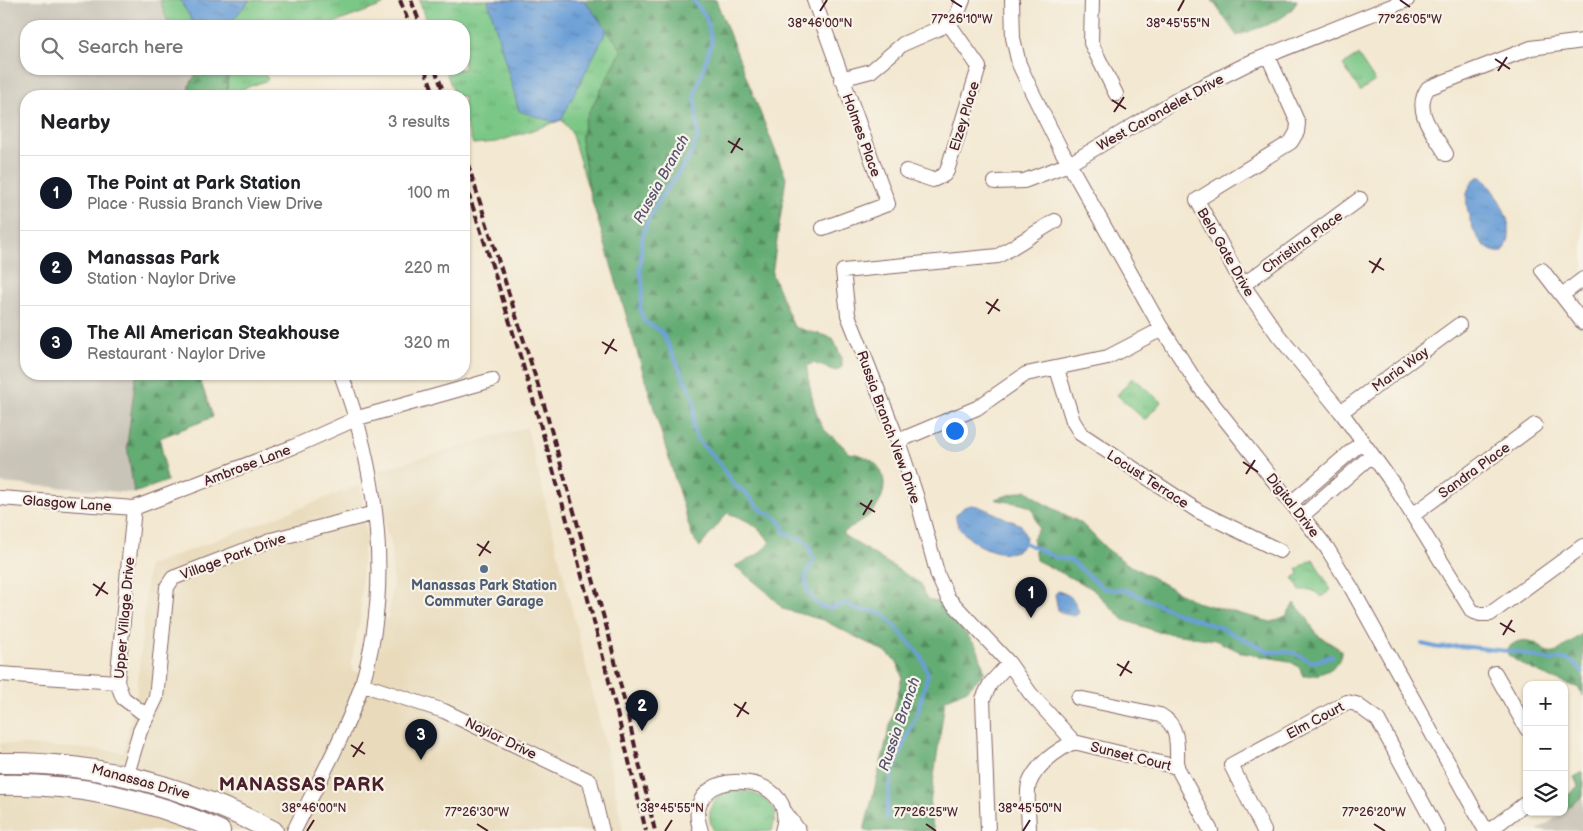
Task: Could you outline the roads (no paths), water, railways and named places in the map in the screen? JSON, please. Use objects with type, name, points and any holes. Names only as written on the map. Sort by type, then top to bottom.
[{"type":"main road","name":"Manassas Drive","points":[[0,763],[62,764],[127,774],[195,795],[234,811],[274,831]]},
{"type":"main road","points":[[56,787],[74,784],[118,783],[127,774]]},
{"type":"main road","name":"Manassas Drive","points":[[0,785],[56,787],[94,792],[146,803],[220,831]]},
{"type":"street","name":"Holmes Place","points":[[814,0],[888,204],[823,228]]},
{"type":"street","points":[[842,79],[871,70],[902,44],[949,24],[957,15],[963,0]]},
{"type":"street","name":"Digital Drive","points":[[1012,0],[1013,38],[1019,64],[1046,122],[1162,329],[1198,385],[1303,515],[1352,589],[1487,831]]},
{"type":"street","points":[[1092,0],[1091,43],[1116,94]]},
{"type":"street","name":"West Carondelet Drive","points":[[994,182],[1024,180],[1069,164],[1183,96],[1268,56],[1407,0]]},
{"type":"street","name":"Elzey Place","points":[[906,171],[933,180],[944,175],[947,171],[979,67],[949,24]]},
{"type":"street","points":[[1446,154],[1421,111],[1422,96],[1428,88],[1531,48],[1583,42]]},
{"type":"street","name":"Belo Gate Drive","points":[[1268,56],[1296,116],[1297,132],[1291,142],[1197,200],[1243,285],[1278,335],[1372,455],[1413,515],[1472,611],[1480,614],[1490,614],[1583,546]]},
{"type":"street","name":"Christina Place","points":[[1243,285],[1360,199]]},
{"type":"street","name":"Russia Branch View Drive","points":[[1009,663],[948,598],[938,576],[916,495],[898,441],[848,315],[843,271],[998,256],[1055,221]]},
{"type":"street","points":[[1542,270],[1583,323]]},
{"type":"street","points":[[1562,295],[1583,279]]},
{"type":"street","name":"Maria Way","points":[[1340,412],[1459,326]]},
{"type":"street","points":[[898,441],[977,408],[1026,374],[1108,357],[1162,329]]},
{"type":"street","name":"Locust Terrace","points":[[1057,369],[1070,414],[1081,434],[1198,511],[1280,551]]},
{"type":"street","points":[[294,831],[338,743],[362,684],[373,631],[378,560],[375,514],[368,464],[358,418],[343,380]]},
{"type":"street","name":"Ambrose Lane","points":[[134,508],[293,447],[358,418],[492,380]]},
{"type":"street","name":"Sandra Place","points":[[1413,515],[1535,425]]},
{"type":"street","points":[[1292,502],[1362,442]]},
{"type":"street","points":[[1303,515],[1372,455]]},
{"type":"street","name":"Glasgow Lane","points":[[0,498],[134,508]]},
{"type":"street","name":"Upper Village Drive","points":[[134,508],[117,682],[123,698],[147,716]]},
{"type":"street","name":"Village Park Drive","points":[[127,774],[147,716],[156,698],[167,587],[173,578],[271,540],[375,514]]},
{"type":"street","points":[[988,831],[983,699],[990,684],[1009,663]]},
{"type":"street","name":"Sunset Court","points":[[1009,663],[1030,693],[1074,742],[1177,767],[1211,831]]},
{"type":"street","points":[[1495,673],[1525,726]]},
{"type":"street","points":[[0,674],[117,682]]},
{"type":"street","name":"Naylor Drive","points":[[362,684],[444,711],[590,781],[602,831]]},
{"type":"street","points":[[1078,698],[1160,715],[1170,720],[1175,728],[1177,767]]},
{"type":"street","name":"Elm Court","points":[[1264,831],[1231,765],[1347,702],[1356,704],[1378,720],[1438,831]]},
{"type":"street","name":"Sunset Court","points":[[1029,831],[1029,785],[1037,772],[1058,750],[1074,742]]},
{"type":"street","points":[[701,831],[698,817],[703,798],[717,785],[740,781],[763,787],[782,804],[785,812],[799,831]]},
{"type":"street","points":[[1487,831],[1523,805]]},
{"type":"street","points":[[782,831],[785,812]]},
{"type":"water","points":[[180,0],[250,0],[232,20],[192,20]]},
{"type":"water","points":[[488,0],[584,0],[607,30],[561,120],[554,122],[519,111]]},
{"type":"water","points":[[1477,177],[1482,177],[1488,184],[1505,212],[1509,233],[1508,243],[1503,252],[1494,251],[1486,247],[1470,222],[1467,194]]},
{"type":"water","points":[[978,506],[1021,525],[1026,538],[1021,548],[1012,552],[987,549],[965,534],[958,525],[956,515],[964,507]]},
{"type":"water","points":[[1058,591],[1072,598],[1079,613],[1075,616],[1064,614],[1058,610],[1055,594]]},
{"type":"waterway","name":"Russia Branch","points":[[693,0],[706,17],[712,41],[695,94],[698,138],[689,158],[659,200],[647,223],[642,238],[640,270],[643,288],[640,309],[644,321],[662,332],[691,393],[695,403],[693,428],[698,440],[719,463],[734,485],[745,492],[760,509],[776,518],[783,525],[784,532],[808,543],[814,559],[808,570],[806,583],[814,600],[823,607],[829,608],[848,603],[855,610],[884,614],[921,656],[928,674],[917,714],[892,772],[887,804],[887,819]]},
{"type":"waterway","points":[[1025,543],[1057,558],[1070,560],[1105,589],[1126,590],[1177,613],[1221,628],[1270,652],[1291,652],[1313,662],[1332,656]]},
{"type":"waterway","points":[[1422,644],[1440,648],[1460,646],[1517,652],[1549,660],[1565,659],[1574,663],[1583,672]]},
{"type":"railway","points":[[400,0],[408,20]]},
{"type":"railway","points":[[411,0],[419,20]]},
{"type":"railway","points":[[427,75],[433,90]]},
{"type":"railway","points":[[437,75],[443,90]]},
{"type":"railway","points":[[470,171],[543,401],[609,636],[655,831]]},
{"type":"railway","points":[[470,199],[491,261],[540,423],[584,585],[646,831]]},
{"type":"place","name":"Manassas Park Station Commuter Garage","points":[[484,569]]},
{"type":"place","name":"The Point at Park Station","points":[[1031,618]]},
{"type":"place","name":"Manassas Park","points":[[642,731]]},
{"type":"place","name":"The All American Steakhouse","points":[[421,760]]},
{"type":"district","name":"MANASSAS PARK","points":[[302,784]]}]
